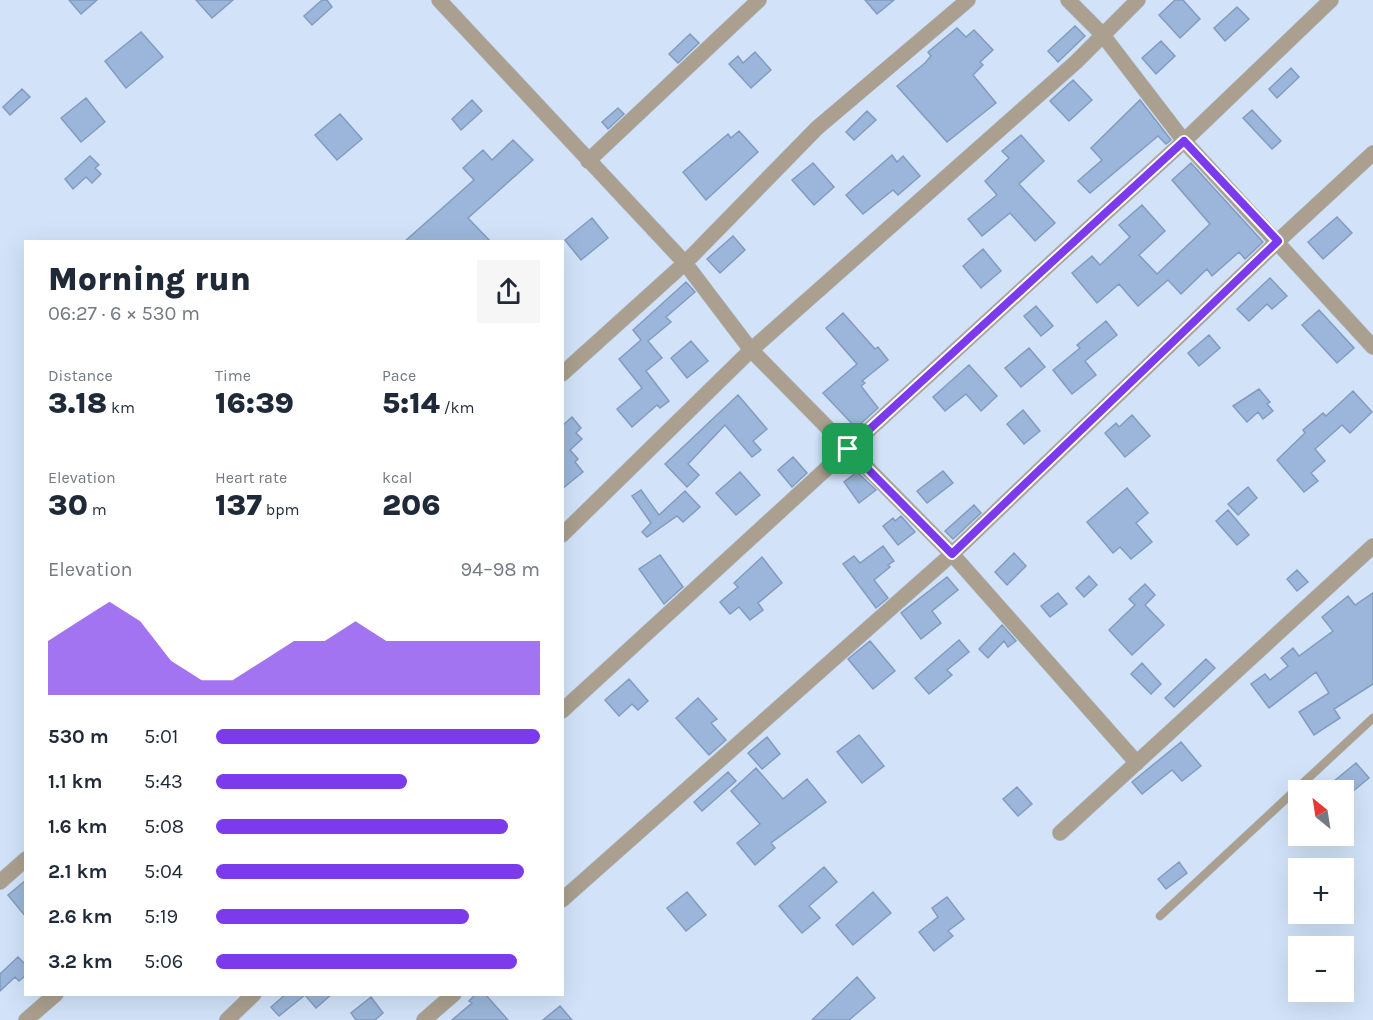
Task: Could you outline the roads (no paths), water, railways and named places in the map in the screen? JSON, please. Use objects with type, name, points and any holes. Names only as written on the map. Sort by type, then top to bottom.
[{"type":"street","points":[[439,0],[685,263],[751,350],[952,554],[1137,763]]},
{"type":"street","points":[[588,161],[759,0]]},
{"type":"street","points":[[564,372],[685,263],[817,128],[968,0]]},
{"type":"street","points":[[1068,0],[1102,34],[1184,141],[1373,347]]},
{"type":"street","points":[[564,533],[751,350],[1076,62],[1138,0]]},
{"type":"street","points":[[564,709],[1184,141],[1331,0]]},
{"type":"street","points":[[564,898],[952,554],[1278,241],[1373,153]]},
{"type":"street","points":[[1060,833],[1373,546]]},
{"type":"street","points":[[0,882],[24,861]]},
{"type":"street","points":[[26,1020],[54,996]]},
{"type":"street","points":[[227,1020],[253,996]]},
{"type":"street","points":[[424,1020],[452,996]]},
{"type":"lane","points":[[1160,916],[1373,718]]}]
